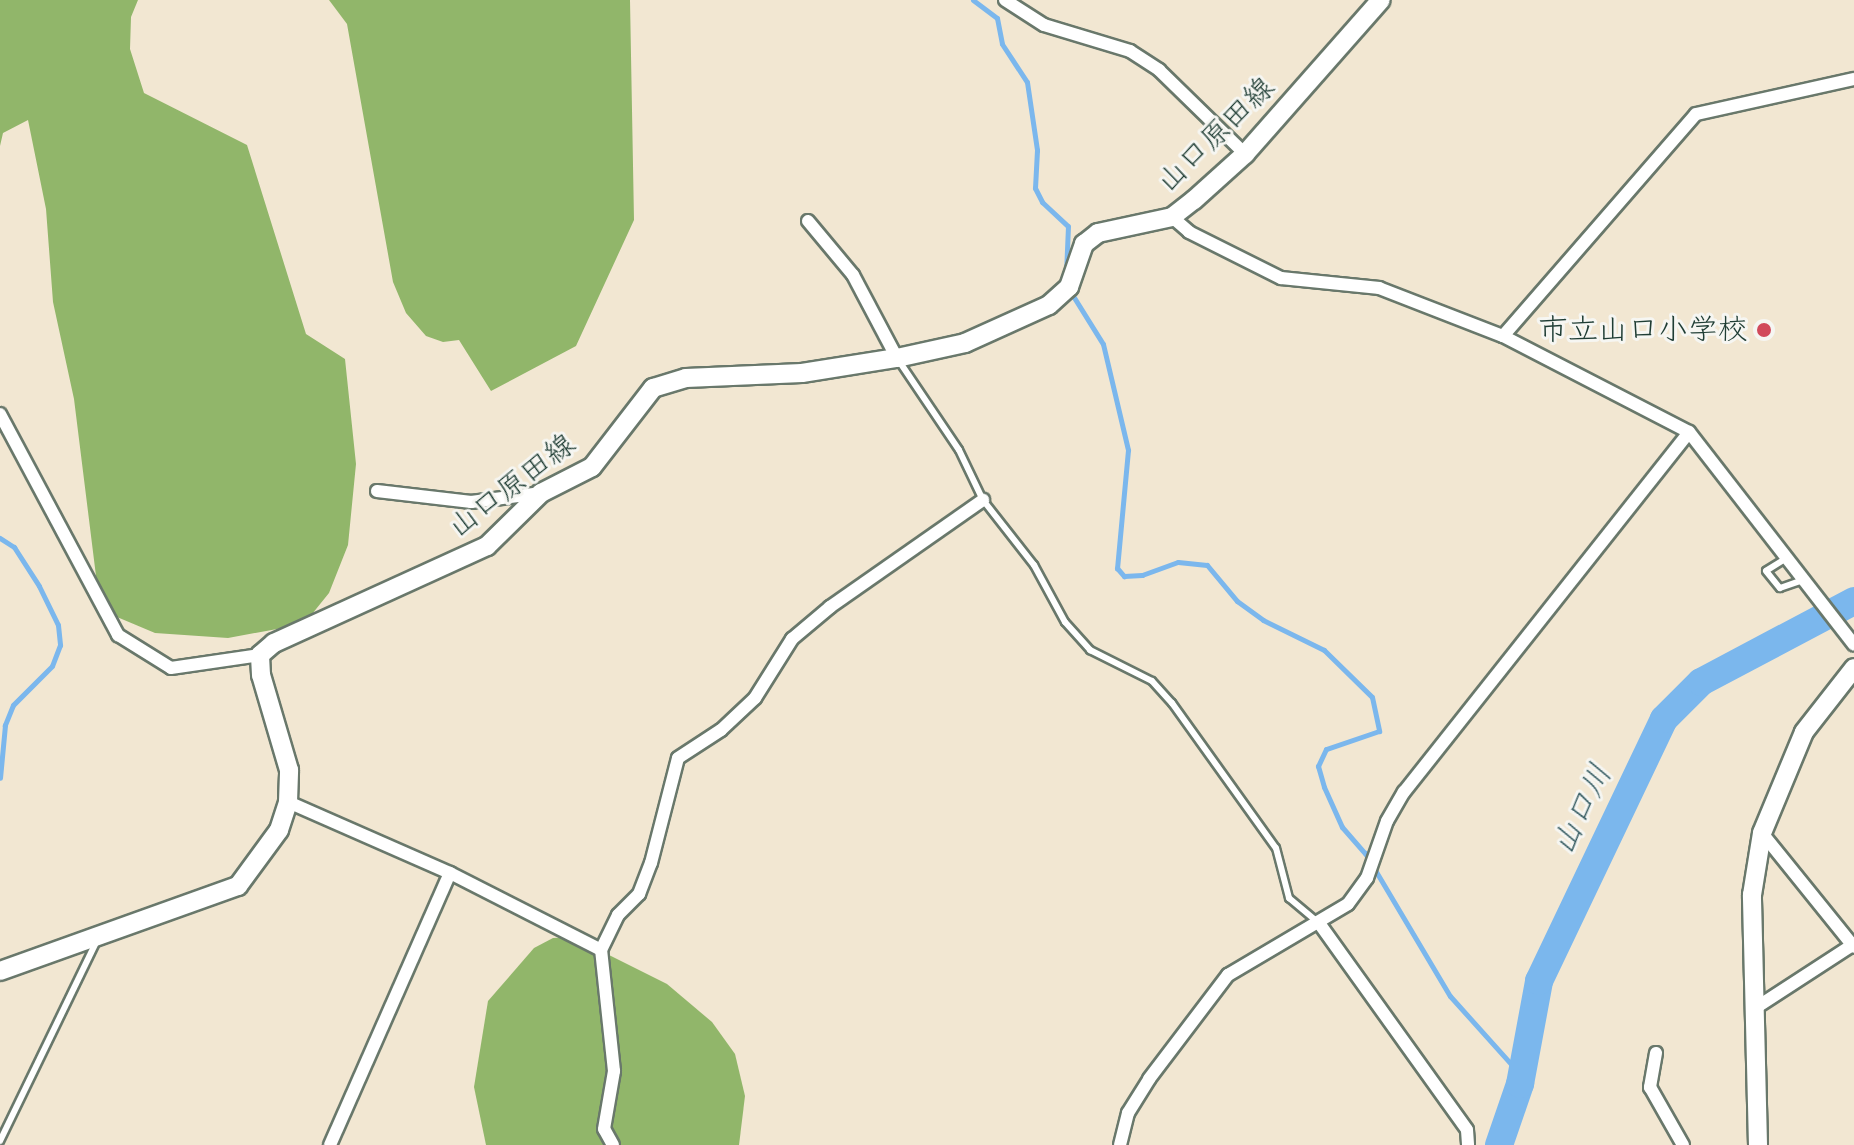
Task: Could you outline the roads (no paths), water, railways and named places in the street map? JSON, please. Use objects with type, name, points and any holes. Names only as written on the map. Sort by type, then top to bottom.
[{"type":"main road","name":"山口原田線","points":[[260,655],[274,643],[459,562],[495,539],[541,493],[592,467],[653,388],[686,378],[802,373],[897,358],[1002,330],[1049,305],[1069,287],[1084,244],[1098,233],[1172,217],[1245,154],[1381,0]]},
{"type":"main road","points":[[0,971],[97,939],[238,886],[279,830],[288,802],[289,770],[260,655]]},
{"type":"main road","points":[[1758,1145],[1752,895],[1762,833],[1804,732],[1854,668]]},
{"type":"street","points":[[1005,0],[1044,25],[1130,51],[1149,63],[1245,154]]},
{"type":"street","points":[[1503,336],[1696,114],[1854,79]]},
{"type":"street","points":[[1172,217],[1199,238],[1281,278],[1379,288],[1503,336],[1689,432],[1853,644]]},
{"type":"street","points":[[808,221],[853,275],[897,358]]},
{"type":"street","points":[[0,414],[118,635],[171,668],[260,655]]},
{"type":"street","points":[[1120,1145],[1128,1113],[1149,1079],[1228,975],[1348,904],[1367,878],[1387,821],[1404,792],[1689,432]]},
{"type":"street","points":[[377,491],[471,502],[541,493]]},
{"type":"street","points":[[613,1145],[604,1129],[614,1071],[601,950],[618,915],[639,894],[651,863],[678,758],[721,730],[755,698],[792,639],[830,607],[983,500]]},
{"type":"street","points":[[288,802],[450,873],[601,950]]},
{"type":"street","points":[[1757,1007],[1853,945],[1762,833]]},
{"type":"street","points":[[330,1145],[450,873]]},
{"type":"street","points":[[1319,923],[1467,1130],[1468,1145]]},
{"type":"street","points":[[1656,1053],[1650,1087],[1683,1145]]},
{"type":"lane","points":[[897,358],[959,450],[983,500],[1034,565],[1065,622],[1090,650],[1152,681],[1172,703],[1276,848],[1289,898],[1319,923]]},
{"type":"lane","points":[[1785,559],[1766,571],[1780,588],[1803,580]]},
{"type":"lane","points":[[0,1141],[97,939]]},
{"type":"waterway","points":[[973,0],[997,18],[1002,44],[1027,82],[1037,150],[1035,188],[1042,202],[1068,226],[1066,274]]},
{"type":"waterway","points":[[1070,291],[1103,344],[1128,450],[1117,568],[1124,576],[1142,575],[1178,562],[1207,565],[1237,601],[1263,620],[1324,650],[1372,697],[1379,731],[1326,749],[1318,766],[1324,787],[1342,827],[1365,853],[1450,996],[1521,1075]]},
{"type":"waterway","points":[[0,538],[14,547],[39,586],[58,625],[60,645],[52,666],[13,705],[5,725],[0,778]]},
{"type":"waterway","name":"山口川","points":[[1499,1145],[1520,1084],[1539,981],[1664,719],[1701,682],[1854,601]]},
{"type":"place","name":"市立山口小学校","points":[[1764,330]]}]
